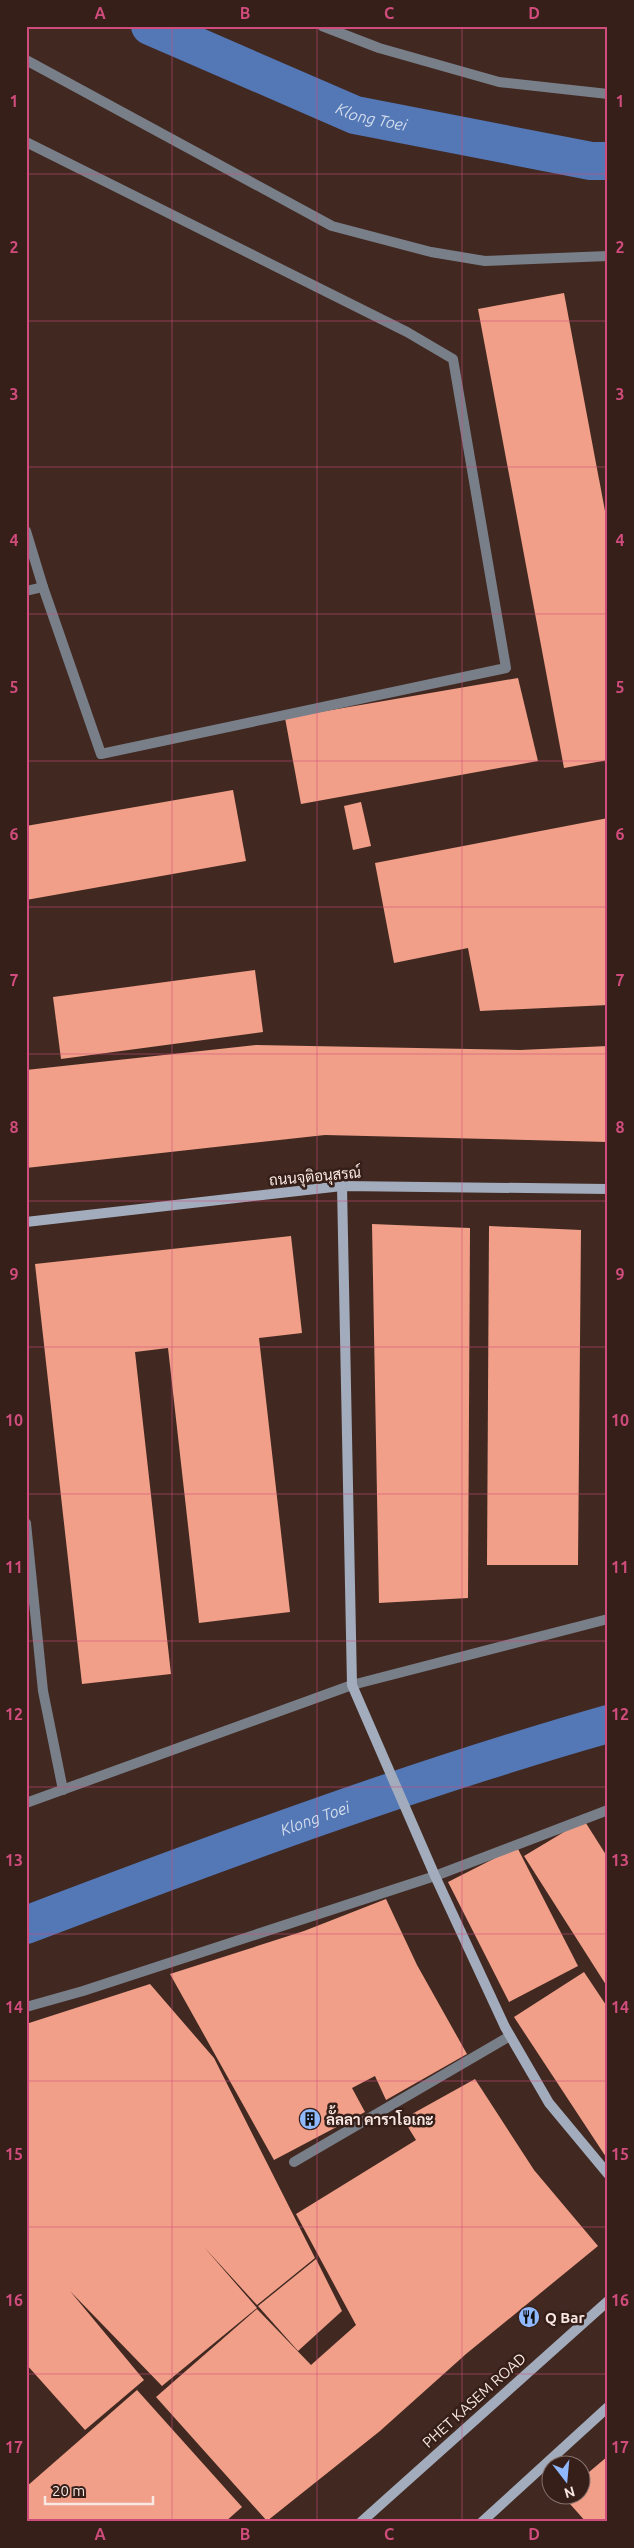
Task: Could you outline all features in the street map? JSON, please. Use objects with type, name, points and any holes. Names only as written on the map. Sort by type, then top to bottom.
[{"type":"street","points":[[322,26],[379,48],[499,82],[608,94]]},
{"type":"street","points":[[26,60],[332,226],[431,252],[485,261],[608,256]]},
{"type":"street","points":[[26,142],[407,332],[452,359],[506,668],[101,754],[43,587],[26,531]]},
{"type":"street","points":[[26,591],[43,587]]},
{"type":"street","points":[[342,1186],[352,1685],[435,1876],[510,2036],[549,2103],[608,2174]]},
{"type":"street","name":"ถนนจุติอนุสรณ์","points":[[26,1222],[342,1186],[608,1189]]},
{"type":"street","points":[[26,1523],[43,1691],[63,1790]]},
{"type":"street","points":[[26,1803],[352,1685],[608,1619]]},
{"type":"street","points":[[26,2007],[83,1991],[435,1876],[607,1811]]},
{"type":"street","points":[[294,2162],[510,2036]]},
{"type":"street","name":"PHET KASEM ROAD","points":[[361,2522],[608,2301]]},
{"type":"street","points":[[482,2522],[608,2407]]},
{"type":"building","points":[[564,293],[608,527],[608,760],[564,768],[478,309]]},
{"type":"building","points":[[518,678],[538,761],[301,804],[285,718]]},
{"type":"building","points":[[233,790],[246,861],[26,900],[26,826]]},
{"type":"building","points":[[361,802],[371,846],[353,850],[344,806]]},
{"type":"building","points":[[608,818],[608,1005],[480,1011],[468,948],[394,963],[375,863]]},
{"type":"building","points":[[255,970],[263,1032],[61,1059],[53,997]]},
{"type":"building","points":[[256,1045],[520,1050],[608,1046],[608,1142],[325,1135],[26,1168],[26,1070]]},
{"type":"building","points":[[372,1224],[470,1228],[468,1598],[379,1603]]},
{"type":"building","points":[[489,1226],[581,1230],[578,1565],[487,1565]]},
{"type":"building","points":[[291,1236],[302,1333],[259,1338],[290,1612],[199,1623],[168,1348],[135,1352],[171,1674],[82,1684],[35,1264]]},
{"type":"building","points":[[584,1820],[608,1858],[608,1988],[524,1856]]},
{"type":"building","points":[[517,1847],[578,1966],[509,2002],[448,1882]]},
{"type":"building","points":[[386,1899],[417,1965],[467,2054],[386,2100],[375,2076],[352,2088],[365,2112],[274,2160],[170,1974],[304,1931]]},
{"type":"building","points":[[584,1972],[608,2008],[608,2160],[514,2017]]},
{"type":"building","points":[[150,1984],[214,2058],[315,2258],[257,2305],[204,2247],[257,2308],[162,2386],[70,2291],[144,2380],[85,2430],[26,2364],[26,2024]]},
{"type":"building","points":[[475,2079],[534,2170],[598,2246],[466,2354],[380,2431],[267,2521],[156,2397],[257,2309],[311,2365],[356,2325],[296,2214],[416,2140],[403,2119]]},
{"type":"building","points":[[316,2259],[342,2311],[298,2351],[258,2306]]},
{"type":"building","points":[[137,2390],[242,2507],[225,2522],[26,2522],[26,2487]]},
{"type":"building","points":[[608,2456],[608,2522],[586,2522],[572,2506],[592,2506],[592,2470]]},
{"type":"waterway","name":"Klong Toei","points":[[150,26],[355,115],[591,161],[608,161]]},
{"type":"waterway","name":"Klong Toei","points":[[26,1925],[315,1818],[461,1769],[608,1724]]},
{"type":"place","name":"ลั้ลลา คาราโอเกะ","points":[[310,2119]]},
{"type":"place","name":"Q Bar","points":[[529,2317]]}]
